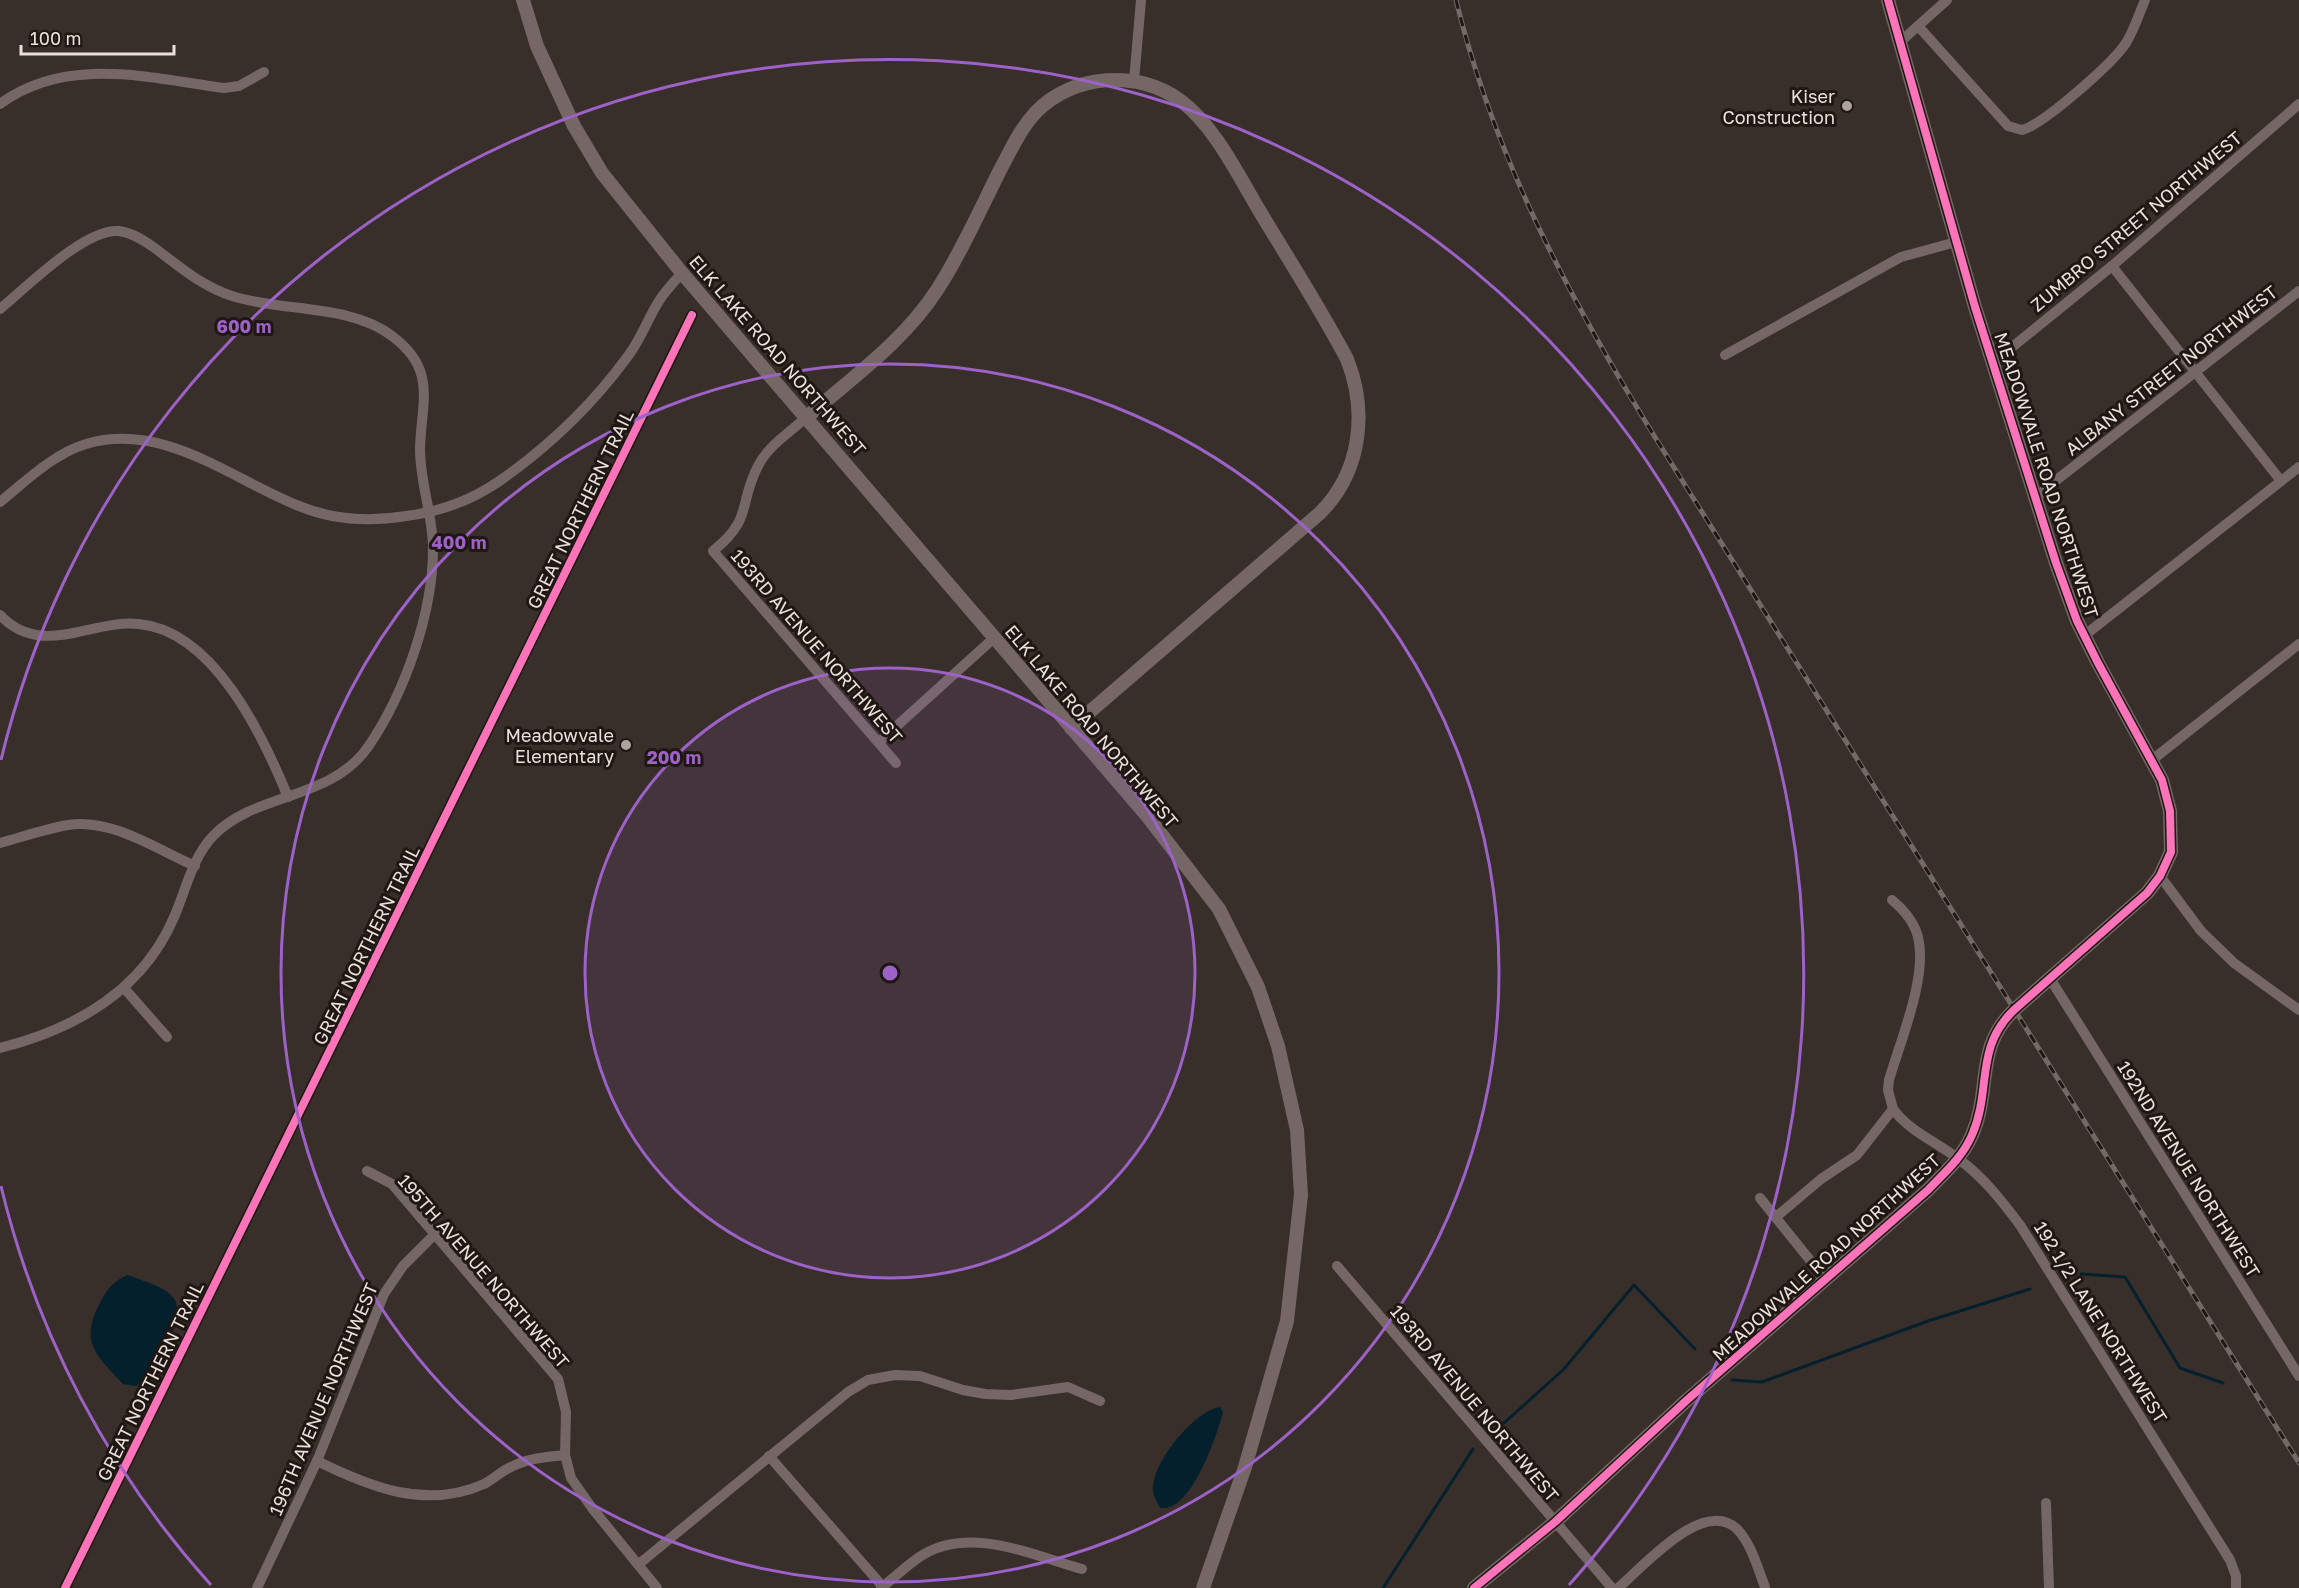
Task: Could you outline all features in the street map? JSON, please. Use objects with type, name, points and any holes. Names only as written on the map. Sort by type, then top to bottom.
[{"type":"street","name":"ELK LAKE ROAD NORTHWEST","points":[[523,0],[537,46],[574,126],[602,173],[682,273],[808,416],[1148,817],[1219,909],[1258,987],[1278,1046],[1297,1130],[1301,1195],[1287,1321],[1245,1467],[1203,1588]]},
{"type":"street","points":[[1134,81],[1141,0]]},
{"type":"street","name":"MEADOWVALE ROAD NORTHWEST","points":[[1474,1588],[1556,1522],[1687,1400],[1826,1280],[1959,1159],[1977,1123],[1987,1052],[1996,1030],[2014,1010],[2051,980],[2147,893],[2160,876],[2171,852],[2170,811],[2162,780],[2125,715],[2085,635],[2056,563],[1956,242],[1888,0]]},
{"type":"street","points":[[1900,42],[1947,0]]},
{"type":"street","points":[[1918,26],[2008,126],[2015,130],[2029,128],[2108,64],[2126,42],[2145,0]]},
{"type":"street","points":[[0,104],[30,86],[76,75],[122,74],[224,88],[239,86],[264,72]]},
{"type":"street","points":[[808,416],[888,347],[928,304],[1018,137],[1036,112],[1059,94],[1076,87],[1106,80],[1134,81],[1152,85],[1181,100],[1204,125],[1347,359],[1358,392],[1357,443],[1346,476],[1327,506],[1071,728]]},
{"type":"street","name":"ZUMBRO STREET NORTHWEST","points":[[1995,362],[2112,266],[2299,104]]},
{"type":"street","points":[[0,309],[75,247],[101,233],[120,231],[137,237],[201,282],[228,295],[260,303],[364,321],[378,327],[400,342],[415,362],[424,385],[426,399],[420,450],[430,513],[432,575],[424,622],[414,652],[380,725],[365,751],[346,770],[324,783],[225,825],[205,845],[159,948],[124,988],[89,1013],[57,1029],[0,1048]]},
{"type":"street","points":[[1725,355],[1901,257],[1956,242]]},
{"type":"street","points":[[2112,266],[2281,481]]},
{"type":"street","points":[[0,502],[44,466],[72,449],[101,441],[132,438],[176,448],[317,512],[368,520],[430,513],[455,504],[497,482],[593,400],[629,355],[658,302],[682,273]]},
{"type":"street","name":"ALBANY STREET NORTHWEST","points":[[2037,498],[2045,489],[2299,291]]},
{"type":"street","name":"193RD AVENUE NORTHWEST","points":[[808,416],[765,455],[754,475],[742,520],[726,540],[713,551],[896,763]]},
{"type":"street","points":[[2085,635],[2299,467]]},
{"type":"street","points":[[0,615],[13,626],[36,636],[59,637],[126,623],[154,626],[179,637],[199,653],[238,699],[263,740],[288,797]]},
{"type":"street","points":[[879,742],[994,638]]},
{"type":"street","points":[[2152,760],[2299,644]]},
{"type":"street","points":[[0,843],[69,825],[93,825],[117,831],[195,866]]},
{"type":"street","points":[[2160,876],[2201,931],[2234,963],[2299,1010]]},
{"type":"street","points":[[1776,1217],[1821,1179],[1857,1155],[1893,1109],[1888,1090],[1918,977],[1920,950],[1918,937],[1909,916],[1892,900]]},
{"type":"street","name":"192ND AVENUE NORTHWEST","points":[[2051,980],[2299,1376]]},
{"type":"street","points":[[124,988],[167,1037]]},
{"type":"street","name":"192 1/2 LANE NORTHWEST","points":[[1893,1109],[1911,1128],[1959,1159],[1987,1183],[2020,1225],[2230,1560],[2236,1576],[2236,1588]]},
{"type":"street","name":"195TH AVENUE NORTHWEST","points":[[367,1171],[392,1184],[558,1379],[566,1412],[565,1455],[571,1478],[592,1508],[657,1588]]},
{"type":"street","points":[[1760,1198],[1826,1280]]},
{"type":"street","name":"196TH AVENUE NORTHWEST","points":[[257,1588],[317,1461],[384,1294],[403,1266],[435,1233]]},
{"type":"street","name":"193RD AVENUE NORTHWEST","points":[[1337,1266],[1612,1588]]},
{"type":"street","points":[[639,1564],[848,1392],[868,1380],[895,1375],[920,1376],[963,1390],[1011,1395],[1068,1387],[1100,1401]]},
{"type":"street","points":[[317,1461],[349,1476],[389,1490],[421,1497],[454,1495],[485,1483],[512,1466],[534,1459],[565,1455]]},
{"type":"street","points":[[769,1456],[882,1588],[920,1556],[956,1543],[996,1545],[1082,1569]]},
{"type":"street","points":[[2046,1503],[2049,1588]]},
{"type":"street","points":[[1618,1588],[1690,1527],[1711,1520],[1728,1523],[1741,1533],[1766,1587]]},
{"type":"water","points":[[128,1275],[168,1292],[176,1302],[177,1309],[173,1330],[158,1364],[148,1378],[136,1386],[123,1384],[105,1365],[98,1356],[91,1338],[94,1316],[103,1298],[114,1283]]},
{"type":"water","points":[[1220,1407],[1223,1412],[1201,1471],[1182,1499],[1171,1507],[1160,1508],[1153,1490],[1159,1466],[1167,1452],[1198,1418]]},
{"type":"waterway","points":[[2081,1274],[2125,1277],[2180,1368],[2223,1383]]},
{"type":"waterway","points":[[1504,1423],[1564,1369],[1634,1285],[1695,1349]]},
{"type":"waterway","points":[[1732,1380],[1762,1382],[1928,1321],[2030,1289]]},
{"type":"waterway","points":[[1383,1588],[1473,1449]]},
{"type":"railway","points":[[1456,0],[1472,59],[1514,174],[1539,229],[1626,390],[2299,1463]]},
{"type":"cycle path","points":[[1474,1588],[1555,1522],[1687,1400],[1947,1171],[1972,1135],[1978,1118],[1988,1054],[1993,1039],[2002,1024],[2014,1010],[2147,893],[2160,876],[2171,852],[2170,811],[2162,780],[2077,621],[2056,563],[1975,307],[1888,0]]},
{"type":"cycle path","name":"GREAT NORTHERN TRAIL","points":[[65,1588],[692,315]]},
{"type":"place","name":"Kiser Construction","points":[[1847,106]]},
{"type":"place","name":"Meadowvale Elementary","points":[[626,745]]}]
